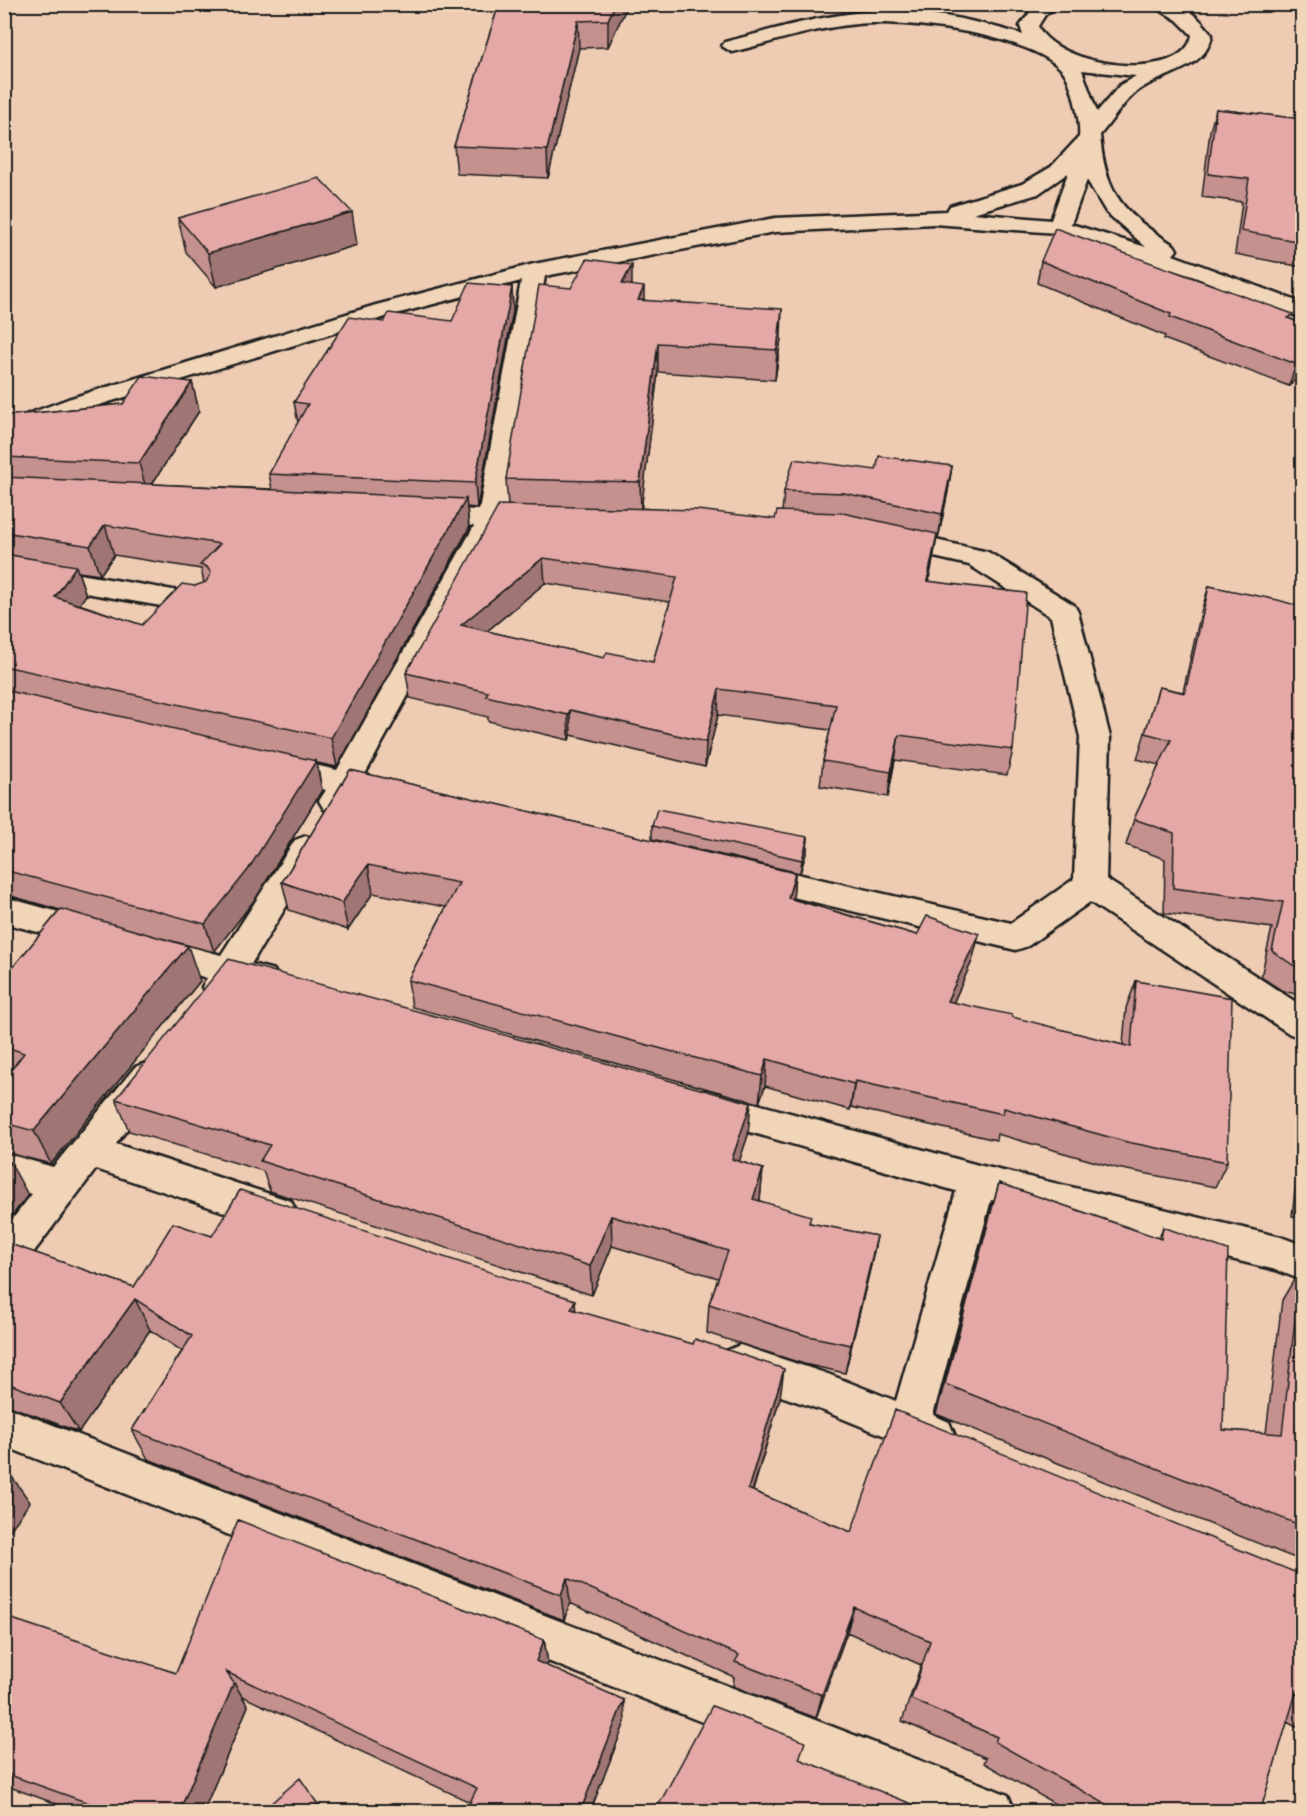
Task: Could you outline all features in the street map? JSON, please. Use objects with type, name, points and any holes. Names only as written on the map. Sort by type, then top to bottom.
[{"type":"street","points":[[881,4],[1029,26]]},
{"type":"street","points":[[1029,26],[1038,12],[1050,4]]},
{"type":"street","points":[[934,218],[994,202],[1030,189],[1058,171],[1127,89],[1189,57],[1200,48],[1202,35],[1193,22],[1168,6]]},
{"type":"street","points":[[732,46],[857,18],[896,17],[967,26],[1073,62],[1102,69],[1142,70],[1169,66]]},
{"type":"street","points":[[1029,26],[1034,39],[1070,68],[1086,109],[1094,172],[1116,212],[1140,234],[1200,271]]},
{"type":"street","points":[[1059,227],[1090,134]]},
{"type":"street","points":[[4,432],[77,404],[384,310],[534,271],[775,225],[934,218],[1059,227],[1200,271],[1302,311]]},
{"type":"street","points":[[202,1008],[231,972],[346,783],[491,519],[534,271]]},
{"type":"street","points":[[396,514],[561,521]]},
{"type":"street","points":[[864,533],[978,558],[1064,612],[1095,737],[1090,885]]},
{"type":"street","points":[[4,570],[202,604]]},
{"type":"street","points":[[243,759],[415,799]]},
{"type":"street","points":[[716,868],[1016,937],[1090,885]]},
{"type":"street","points":[[1090,885],[1302,1024]]},
{"type":"street","points":[[10,918],[288,988]]},
{"type":"street","points":[[4,1261],[60,1186],[167,1052]]},
{"type":"street","points":[[679,1097],[978,1181],[1281,1254],[1302,1263]]},
{"type":"street","points":[[90,1151],[317,1226]]},
{"type":"street","points":[[4,1169],[60,1186]]},
{"type":"street","points":[[909,1426],[978,1181]]},
{"type":"street","points":[[703,1352],[828,1393],[964,1448]]},
{"type":"street","points":[[4,1426],[991,1812]]},
{"type":"building","points":[[499,4],[615,4],[608,20],[578,21],[547,150],[454,146]]},
{"type":"building","points":[[1216,109],[1302,119],[1302,242],[1241,231],[1249,179],[1208,174]]},
{"type":"building","points":[[319,178],[352,212],[208,253],[178,218]]},
{"type":"building","points":[[1055,228],[1293,314],[1288,318],[1302,324],[1302,357],[1296,364],[1170,317],[1171,314],[1041,261]]},
{"type":"building","points":[[587,259],[632,265],[622,284],[644,287],[638,300],[782,309],[777,350],[658,343],[640,482],[506,479],[539,285],[571,288]]},
{"type":"building","points":[[469,283],[512,287],[475,483],[269,474],[308,404],[294,402],[349,317],[384,322],[389,313],[452,321]]},
{"type":"building","points":[[142,376],[192,382],[139,463],[4,457],[4,416],[123,404]]},
{"type":"building","points":[[879,456],[952,466],[942,514],[844,493],[784,491],[794,459],[876,470]]},
{"type":"building","points":[[4,477],[466,499],[331,738],[4,666],[4,554],[76,566],[55,597],[142,625],[182,584],[195,586],[206,582],[211,573],[207,567],[200,565],[220,544],[105,525],[90,546],[4,532]]},
{"type":"building","points":[[499,505],[697,510],[775,519],[777,511],[843,513],[937,534],[927,581],[1026,593],[1013,750],[899,735],[891,772],[823,761],[836,705],[719,689],[706,742],[570,710],[568,715],[486,696],[488,692],[406,673]],"holes":[[[543,558],[677,577],[653,662],[607,652],[604,658],[461,625]]]},
{"type":"building","points":[[1209,586],[1302,607],[1302,967],[1293,965],[1272,951],[1283,902],[1173,888],[1174,833],[1134,819],[1171,740],[1145,733],[1159,687],[1185,693]]},
{"type":"building","points":[[4,690],[316,761],[248,870],[205,924],[4,870]]},
{"type":"building","points":[[350,770],[795,873],[788,898],[917,935],[927,916],[979,934],[947,1001],[1012,1015],[1012,1017],[1131,1047],[1136,981],[1232,998],[1227,1162],[1127,1142],[1004,1108],[1003,1114],[855,1081],[854,1084],[767,1059],[762,1076],[408,980],[459,883],[368,865],[342,903],[282,882]]},
{"type":"building","points":[[657,809],[808,837],[802,860],[652,826]]},
{"type":"building","points":[[61,909],[188,946],[34,1131],[4,1123],[4,1079],[24,1053],[4,1046],[4,971],[9,972]]},
{"type":"building","points":[[228,959],[751,1103],[732,1159],[763,1169],[753,1199],[811,1216],[809,1223],[877,1236],[851,1345],[808,1336],[709,1304],[728,1251],[611,1216],[590,1266],[260,1161],[270,1145],[116,1099]]},
{"type":"building","points":[[4,1160],[10,1162],[4,1169]]},
{"type":"building","points":[[999,1183],[1161,1239],[1163,1227],[1228,1250],[1223,1430],[1282,1434],[1302,1269],[1302,1526],[945,1384]]},
{"type":"building","points":[[240,1190],[575,1300],[571,1309],[693,1344],[695,1339],[784,1369],[748,1489],[851,1532],[895,1410],[1302,1575],[1302,1696],[1296,1693],[1260,1812],[1120,1812],[995,1742],[997,1737],[911,1699],[930,1641],[854,1607],[822,1695],[735,1662],[739,1655],[567,1578],[561,1595],[132,1430],[192,1336],[135,1299],[60,1403],[4,1382],[4,1242],[134,1287],[173,1223],[212,1236]]},
{"type":"building","points":[[238,1520],[544,1640],[536,1661],[624,1700],[580,1812],[465,1812],[477,1788],[226,1672],[234,1683],[179,1812],[114,1812],[4,1773],[4,1620],[10,1622],[12,1619],[176,1673]]},
{"type":"building","points":[[712,1706],[805,1742],[799,1759],[932,1812],[655,1812]]},
{"type":"building","points":[[300,1778],[323,1812],[261,1812]]}]
